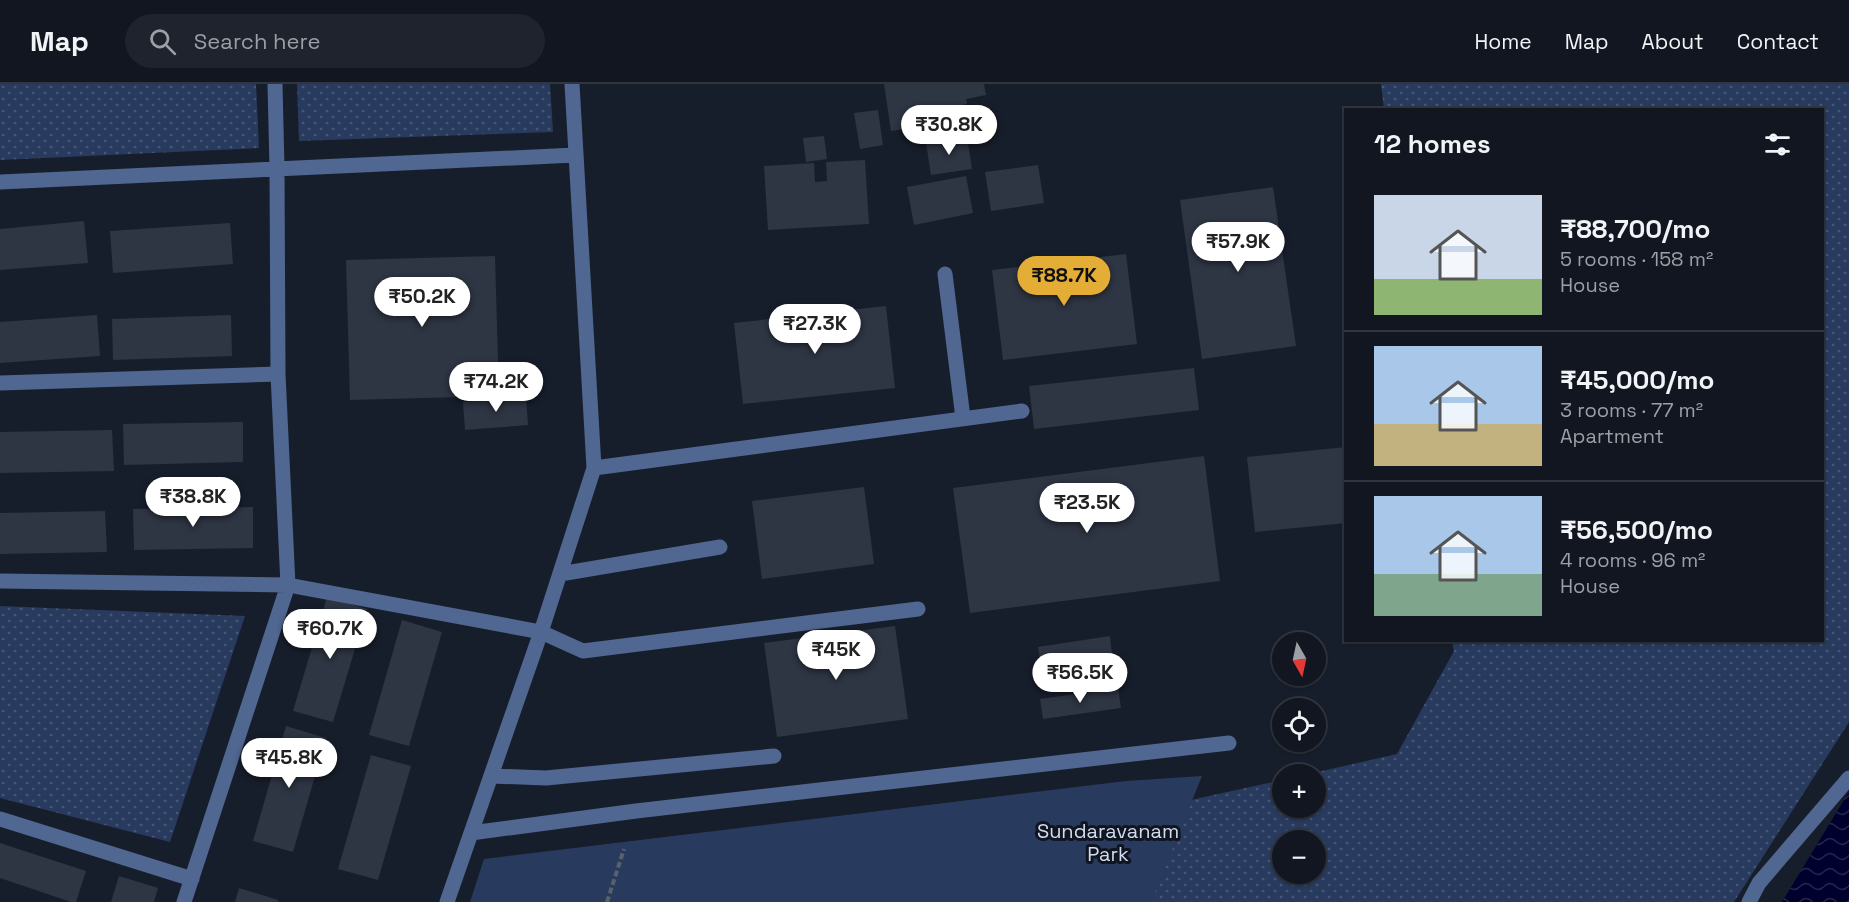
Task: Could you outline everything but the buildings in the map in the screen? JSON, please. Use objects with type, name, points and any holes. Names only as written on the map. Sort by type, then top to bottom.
[{"type":"street","points":[[184,902],[288,585],[278,374],[275,84]]},
{"type":"street","points":[[447,902],[541,632],[594,468],[572,84]]},
{"type":"street","points":[[0,182],[575,155]]},
{"type":"street","points":[[945,274],[963,418]]},
{"type":"street","points":[[0,382],[278,374]]},
{"type":"street","points":[[594,468],[1022,411]]},
{"type":"street","points":[[560,574],[720,547]]},
{"type":"street","points":[[0,580],[288,585],[541,632],[583,651],[918,609]]},
{"type":"street","points":[[471,832],[1229,743]]},
{"type":"street","points":[[491,776],[546,778],[774,756]]},
{"type":"street","points":[[1749,902],[1759,883],[1849,778]]},
{"type":"street","points":[[0,819],[192,879]]},
{"type":"path","points":[[607,902],[624,849]]},
{"type":"green space","points":[[0,84],[256,84],[259,148],[0,160]]},
{"type":"green space","points":[[297,84],[550,84],[553,132],[299,141]]},
{"type":"green space","points":[[1381,84],[1849,84],[1849,722],[1734,902],[1138,902],[1177,803],[1272,782],[1272,818],[1326,818],[1326,770],[1397,754],[1454,651],[1452,642],[1824,642],[1824,108],[1384,108]]},
{"type":"green space","points":[[0,606],[245,616],[170,842],[0,798]]},
{"type":"green space","name":"Sundaravanam Park","points":[[1202,776],[1151,902],[470,902],[484,859],[1126,781]]},
{"type":"water","points":[[1849,793],[1849,902],[1782,902],[1847,795]]}]
